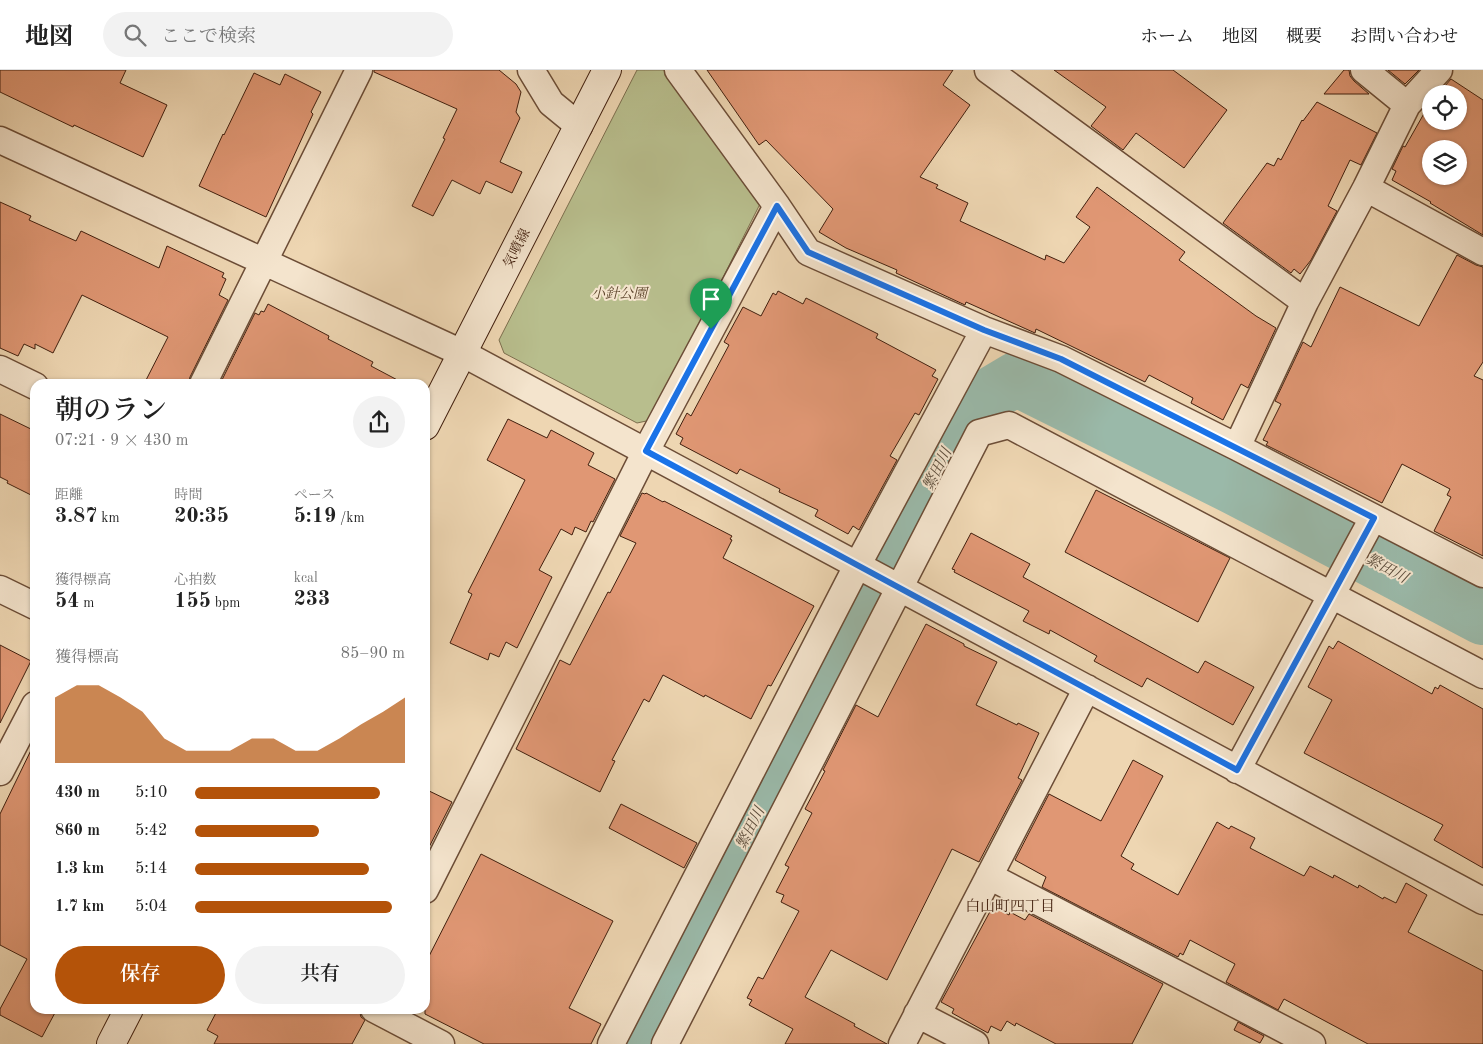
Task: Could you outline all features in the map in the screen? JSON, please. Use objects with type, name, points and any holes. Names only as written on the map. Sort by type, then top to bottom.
[{"type":"street","points":[[531,70],[551,103],[579,126]]},
{"type":"street","name":"気噴線","points":[[430,416],[607,70]]},
{"type":"street","points":[[678,70],[777,206],[808,252],[984,330],[1061,359],[1238,447],[1483,574]]},
{"type":"street","points":[[988,70],[1305,302]]},
{"type":"street","points":[[1364,70],[1407,105]]},
{"type":"street","points":[[1238,447],[1305,302],[1366,188],[1407,105],[1439,70]]},
{"type":"street","points":[[206,379],[264,263],[350,73]]},
{"type":"street","points":[[0,140],[462,353],[1483,901]]},
{"type":"street","points":[[1366,188],[1483,252]]},
{"type":"street","points":[[430,880],[646,451],[777,206]]},
{"type":"street","points":[[611,1044],[857,566],[984,330]]},
{"type":"street","points":[[0,369],[30,384]]},
{"type":"street","points":[[665,1044],[979,433],[1009,425],[1483,675]]},
{"type":"street","points":[[1237,770],[1374,518]]},
{"type":"street","points":[[0,588],[30,603]]},
{"type":"street","points":[[902,1044],[1087,688]]},
{"type":"street","points":[[0,772],[30,715]]},
{"type":"street","points":[[989,876],[1312,1044]]},
{"type":"street","points":[[111,1044],[127,1014]]},
{"type":"street","points":[[384,1014],[441,1044]]},
{"type":"street","points":[[917,1014],[975,1044]]},
{"type":"green space","name":"小針公園","points":[[637,70],[667,70],[760,204],[651,420],[637,423],[504,353],[499,340]]},
{"type":"building","points":[[0,70],[126,70],[120,83],[167,105],[143,157],[74,125],[73,127],[0,92]]},
{"type":"building","points":[[374,70],[499,70],[516,84],[521,92],[516,112],[520,118],[500,162],[522,172],[512,193],[486,181],[480,194],[452,180],[433,216],[412,206],[445,139],[443,138],[457,109],[374,72]]},
{"type":"building","points":[[707,70],[953,70],[943,85],[970,105],[920,177],[938,185],[936,188],[968,203],[960,221],[1045,260],[1046,255],[1064,263],[1090,227],[1076,217],[1097,187],[1185,252],[1179,260],[1256,316],[1276,328],[1248,388],[1241,384],[1223,420],[1191,403],[1193,398],[1149,375],[1145,382],[1036,329],[1035,333],[966,302],[965,305],[896,273],[897,270],[846,248],[819,232],[833,209],[766,140],[759,145]]},
{"type":"building","points":[[1054,70],[1173,70],[1227,110],[1184,168],[1136,133],[1123,150],[1091,126],[1106,107]]},
{"type":"building","points":[[1344,70],[1349,70],[1350,76],[1354,81],[1369,94],[1324,94]]},
{"type":"building","points":[[1388,70],[1419,70],[1405,84]]},
{"type":"building","points":[[254,73],[280,85],[285,74],[321,92],[311,112],[313,114],[266,217],[199,186]]},
{"type":"building","points":[[1451,79],[1460,85],[1446,85]]},
{"type":"building","points":[[1467,90],[1483,100],[1483,235],[1392,180],[1396,171],[1392,169],[1403,146],[1405,147],[1422,117],[1422,130],[1467,130]]},
{"type":"building","points":[[1317,102],[1377,133],[1361,165],[1350,160],[1328,206],[1337,211],[1311,260],[1300,274],[1294,269],[1291,273],[1223,223],[1267,163],[1274,166],[1278,158],[1281,160],[1302,120]]},
{"type":"building","points":[[0,202],[31,216],[29,220],[76,241],[81,231],[159,268],[167,246],[224,273],[222,277],[226,279],[219,295],[228,300],[189,379],[147,379],[168,337],[82,295],[53,353],[35,344],[35,349],[24,344],[18,356],[0,348]]},
{"type":"building","points":[[1457,255],[1483,267],[1483,362],[1474,376],[1483,380],[1483,556],[1434,531],[1451,497],[1447,495],[1450,489],[1402,464],[1382,503],[1266,445],[1268,442],[1263,440],[1281,404],[1275,401],[1303,342],[1311,347],[1340,287],[1419,326]]},
{"type":"building","points":[[778,291],[803,304],[806,298],[878,334],[876,338],[936,370],[932,376],[938,379],[919,415],[915,413],[890,456],[897,460],[859,530],[853,526],[848,534],[815,516],[818,510],[779,492],[780,489],[740,469],[737,474],[680,444],[683,438],[676,434],[687,413],[691,416],[729,345],[724,342],[743,307],[761,316],[773,293],[776,295]]},
{"type":"building","points":[[268,304],[329,336],[328,339],[373,362],[371,366],[396,379],[222,379],[255,313],[259,315],[261,311],[264,312]]},
{"type":"building","points":[[0,414],[30,429],[30,494],[7,483],[8,481],[0,477]]},
{"type":"building","points":[[508,419],[547,438],[551,430],[594,453],[588,465],[615,479],[586,532],[575,527],[572,535],[561,529],[539,570],[552,577],[517,648],[506,642],[499,657],[490,653],[488,660],[450,643],[472,594],[468,592],[525,480],[487,460]]},
{"type":"building","points":[[1096,490],[1230,558],[1198,622],[1065,552]]},
{"type":"building","points":[[642,493],[664,501],[732,536],[730,539],[732,540],[723,558],[814,606],[771,686],[768,685],[751,719],[663,675],[649,702],[644,699],[612,760],[615,761],[600,792],[516,749],[560,660],[570,665],[636,543],[620,536]]},
{"type":"building","points":[[971,533],[1030,564],[1023,577],[1198,673],[1205,661],[1254,687],[1233,725],[1147,678],[1142,687],[1094,661],[1097,656],[1050,630],[1049,634],[1023,621],[1029,611],[954,572],[955,570],[952,569]]},
{"type":"building","points":[[926,624],[997,662],[976,705],[1017,725],[1018,723],[1039,733],[1018,778],[1022,780],[979,862],[952,849],[887,980],[831,950],[805,997],[887,1044],[785,1044],[793,1029],[749,1005],[752,1000],[747,998],[758,977],[763,979],[799,911],[781,902],[784,895],[776,892],[789,867],[785,865],[812,813],[805,809],[856,705],[878,717]]},
{"type":"building","points":[[1338,641],[1432,694],[1435,687],[1438,689],[1440,685],[1483,709],[1483,868],[1434,840],[1443,825],[1304,753],[1332,700],[1308,687],[1329,646],[1333,649]]},
{"type":"building","points":[[0,645],[30,660],[30,663],[0,723]]},
{"type":"building","points":[[30,752],[30,1014],[54,1014],[42,1037],[0,1015],[0,1009],[27,959],[0,945],[0,814]]},
{"type":"building","points":[[1133,760],[1163,776],[1121,856],[1134,864],[1131,869],[1178,895],[1217,822],[1229,829],[1231,826],[1255,838],[1250,848],[1304,876],[1310,866],[1333,878],[1334,875],[1358,888],[1359,885],[1383,899],[1384,897],[1396,903],[1406,883],[1427,895],[1408,932],[1483,971],[1483,1044],[1368,1044],[1284,999],[1278,1010],[1226,982],[1235,964],[1190,940],[1183,955],[1180,953],[1178,957],[1042,887],[1046,877],[1015,860],[1049,794],[1101,821]]},
{"type":"building","points":[[430,791],[452,802],[430,845]]},
{"type":"building","points":[[621,804],[697,843],[684,868],[609,828]]},
{"type":"building","points":[[481,854],[613,921],[569,1008],[601,1024],[591,1044],[484,1044],[425,1014],[430,1014],[430,954]]},
{"type":"building","points":[[993,906],[1009,915],[1010,912],[1025,920],[1029,914],[1163,984],[1132,1044],[1056,1044],[1016,1023],[1015,1026],[1007,1021],[1001,1031],[991,1026],[988,1033],[952,1013],[954,1009],[941,1002]]},
{"type":"building","points":[[215,1014],[360,1014],[365,1020],[352,1044],[214,1044],[218,1036],[207,1030]]},
{"type":"building","points":[[1238,1022],[1264,1036],[1260,1043],[1234,1030]]},
{"type":"waterway","name":"繁田川","points":[[638,1044],[969,407],[1016,379],[1235,488],[1483,618]]},
{"type":"district","name":"白山町四丁目","points":[[1010,906]]},
{"type":"route","points":[[777,206],[808,252],[984,330],[1061,359],[1238,447],[1374,518],[1237,770],[646,451],[711,329],[777,206]]}]
